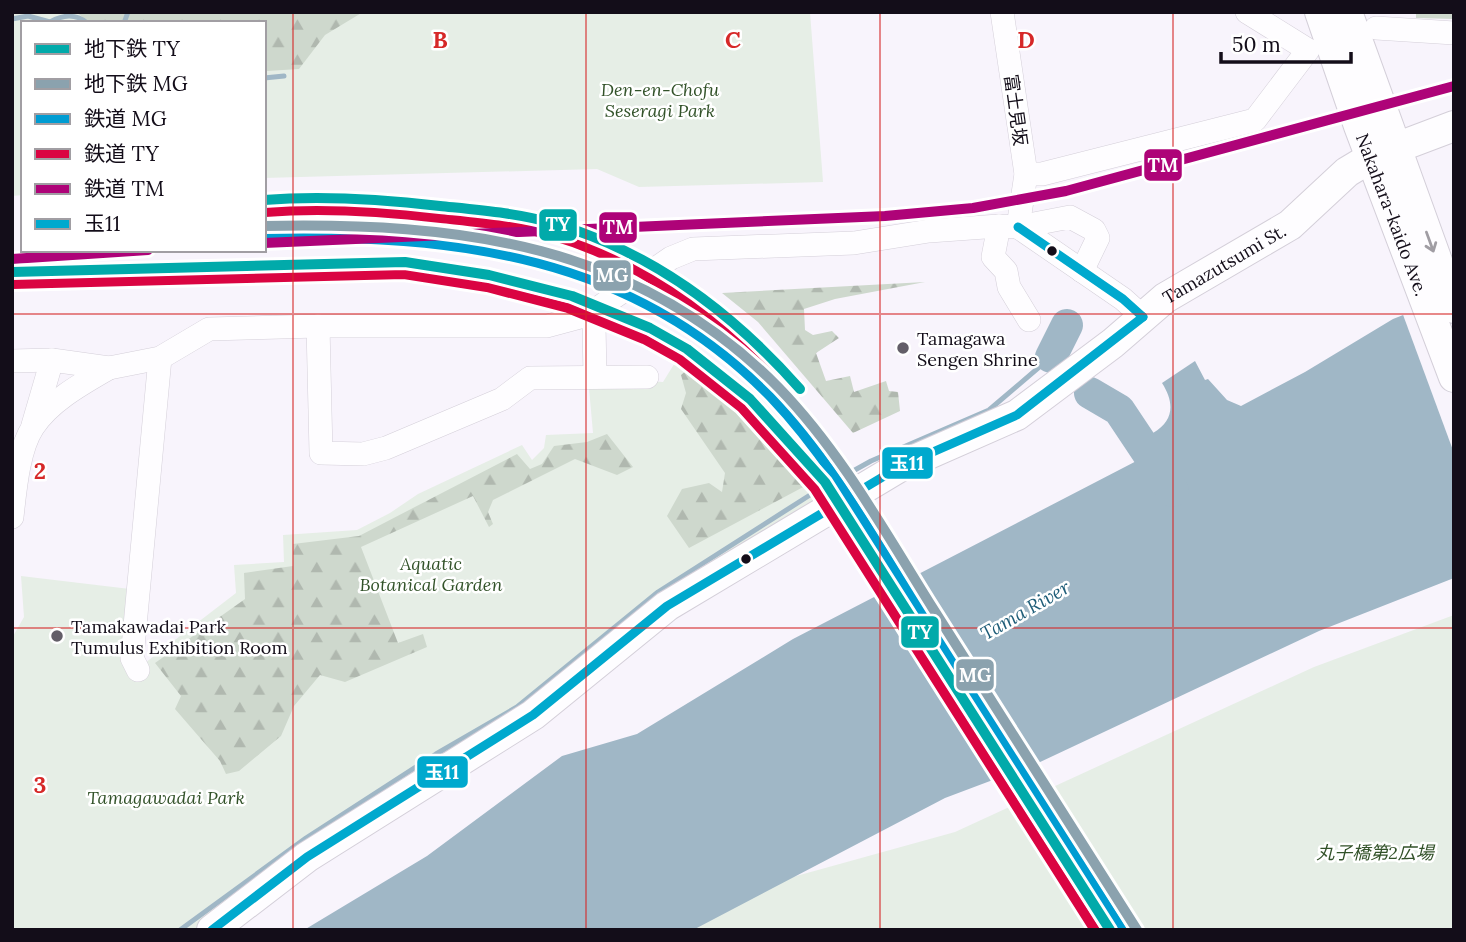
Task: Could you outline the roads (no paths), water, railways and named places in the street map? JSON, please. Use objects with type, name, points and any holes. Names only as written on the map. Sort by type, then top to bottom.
[{"type":"main road","name":"Nakahara-kaido Ave.","points":[[1320,12],[1360,90],[1395,183],[1454,308]]},
{"type":"main road","name":"Nakahara-kaido Ave.","points":[[1347,12],[1360,90]]},
{"type":"main road","name":"Tamazutsumi St.","points":[[212,930],[307,857],[533,715],[667,606],[901,466],[1017,415],[1174,292],[1290,225],[1347,172],[1383,152],[1454,126]]},
{"type":"main road","name":"Nakahara-kaido Ave.","points":[[1395,183],[1454,377]]},
{"type":"street","name":"富士見坂","points":[[1002,12],[1027,174],[1009,226],[993,257],[1006,271],[1009,287],[1029,320]]},
{"type":"street","points":[[1027,174],[1042,174],[1255,120],[1308,50],[1247,12]]},
{"type":"street","points":[[1376,28],[1454,33]]},
{"type":"street","points":[[32,428],[69,391],[109,368],[160,358],[209,330],[318,326],[547,326],[588,315],[671,258],[693,249],[854,243],[929,231],[1009,226],[1070,217],[1094,230],[1098,238],[1082,271]]},
{"type":"street","points":[[1009,226],[1082,271],[1123,299],[1143,317]]},
{"type":"street","points":[[588,315],[594,324],[594,377]]},
{"type":"street","points":[[318,326],[321,453],[363,454],[386,448],[502,399],[530,378],[648,377]]},
{"type":"street","points":[[138,670],[132,658],[160,358]]},
{"type":"street","points":[[12,361],[52,360],[109,368]]},
{"type":"street","points":[[12,517],[17,476],[52,360]]},
{"type":"water","name":"Tama River","points":[[1454,295],[1454,578],[1319,631],[1038,763],[945,798],[693,930],[304,930],[427,856],[562,756],[637,734],[793,639],[1148,455],[1153,433],[1169,416],[1169,397],[1162,383],[1195,361],[1205,380],[1208,379],[1227,400],[1241,406],[1305,372],[1393,319]]},
{"type":"waterway","points":[[125,21],[128,12]]},
{"type":"waterway","points":[[12,19],[28,16],[46,21]]},
{"type":"waterway","points":[[52,21],[69,16],[83,21]]},
{"type":"waterway","points":[[266,78],[284,76]]},
{"type":"waterway","points":[[1051,357],[1067,325]]},
{"type":"waterway","points":[[180,930],[306,838],[436,754],[517,707],[658,592],[810,495],[871,461],[989,410],[1051,357],[1057,360]]},
{"type":"waterway","points":[[1090,393],[1119,410],[1173,491]]},
{"type":"metro line","name":"TY","points":[[266,200],[352,198],[396,201],[542,220],[592,236],[626,251],[690,289],[747,335],[800,389]]},
{"type":"metro line","name":"MG","points":[[266,226],[406,229],[475,237],[541,251],[605,272],[666,301],[724,339],[779,388],[842,466],[1137,930]]},
{"type":"metro line","name":"TY","points":[[12,272],[405,262],[489,275],[572,296],[650,328],[687,349],[750,399],[825,482],[1110,930]]},
{"type":"rail line","name":"TM","points":[[266,243],[885,216],[973,208],[1066,191],[1454,86]]},
{"type":"rail line","name":"TY","points":[[266,212],[353,210],[397,213],[510,226],[551,235],[586,247],[652,279],[683,299],[740,344],[791,397]]},
{"type":"rail line","name":"MG","points":[[266,238],[404,241],[471,249],[537,262],[600,283],[660,311],[717,349],[771,397],[793,421],[832,473],[1122,930]]},
{"type":"rail line","name":"TM","points":[[12,259],[118,252]]},
{"type":"rail line","name":"TY","points":[[12,284],[404,274],[487,287],[568,308],[644,339],[680,359],[741,407],[815,489],[1095,930]]},
{"type":"place","name":"Tamagawa Sengen Shrine","points":[[903,348]]},
{"type":"place","name":"Tamakawadai Park Tumulus Exhibition Room","points":[[57,636]]},
{"type":"park label","name":"Den-en-Chofu Seseragi Park","points":[[660,99]]},
{"type":"park label","name":"Aquatic Botanical Garden","points":[[431,573]]},
{"type":"park label","name":"Tamagawadai Park","points":[[166,797]]},
{"type":"park label","name":"丸子橋第2広場","points":[[1375,852]]}]
